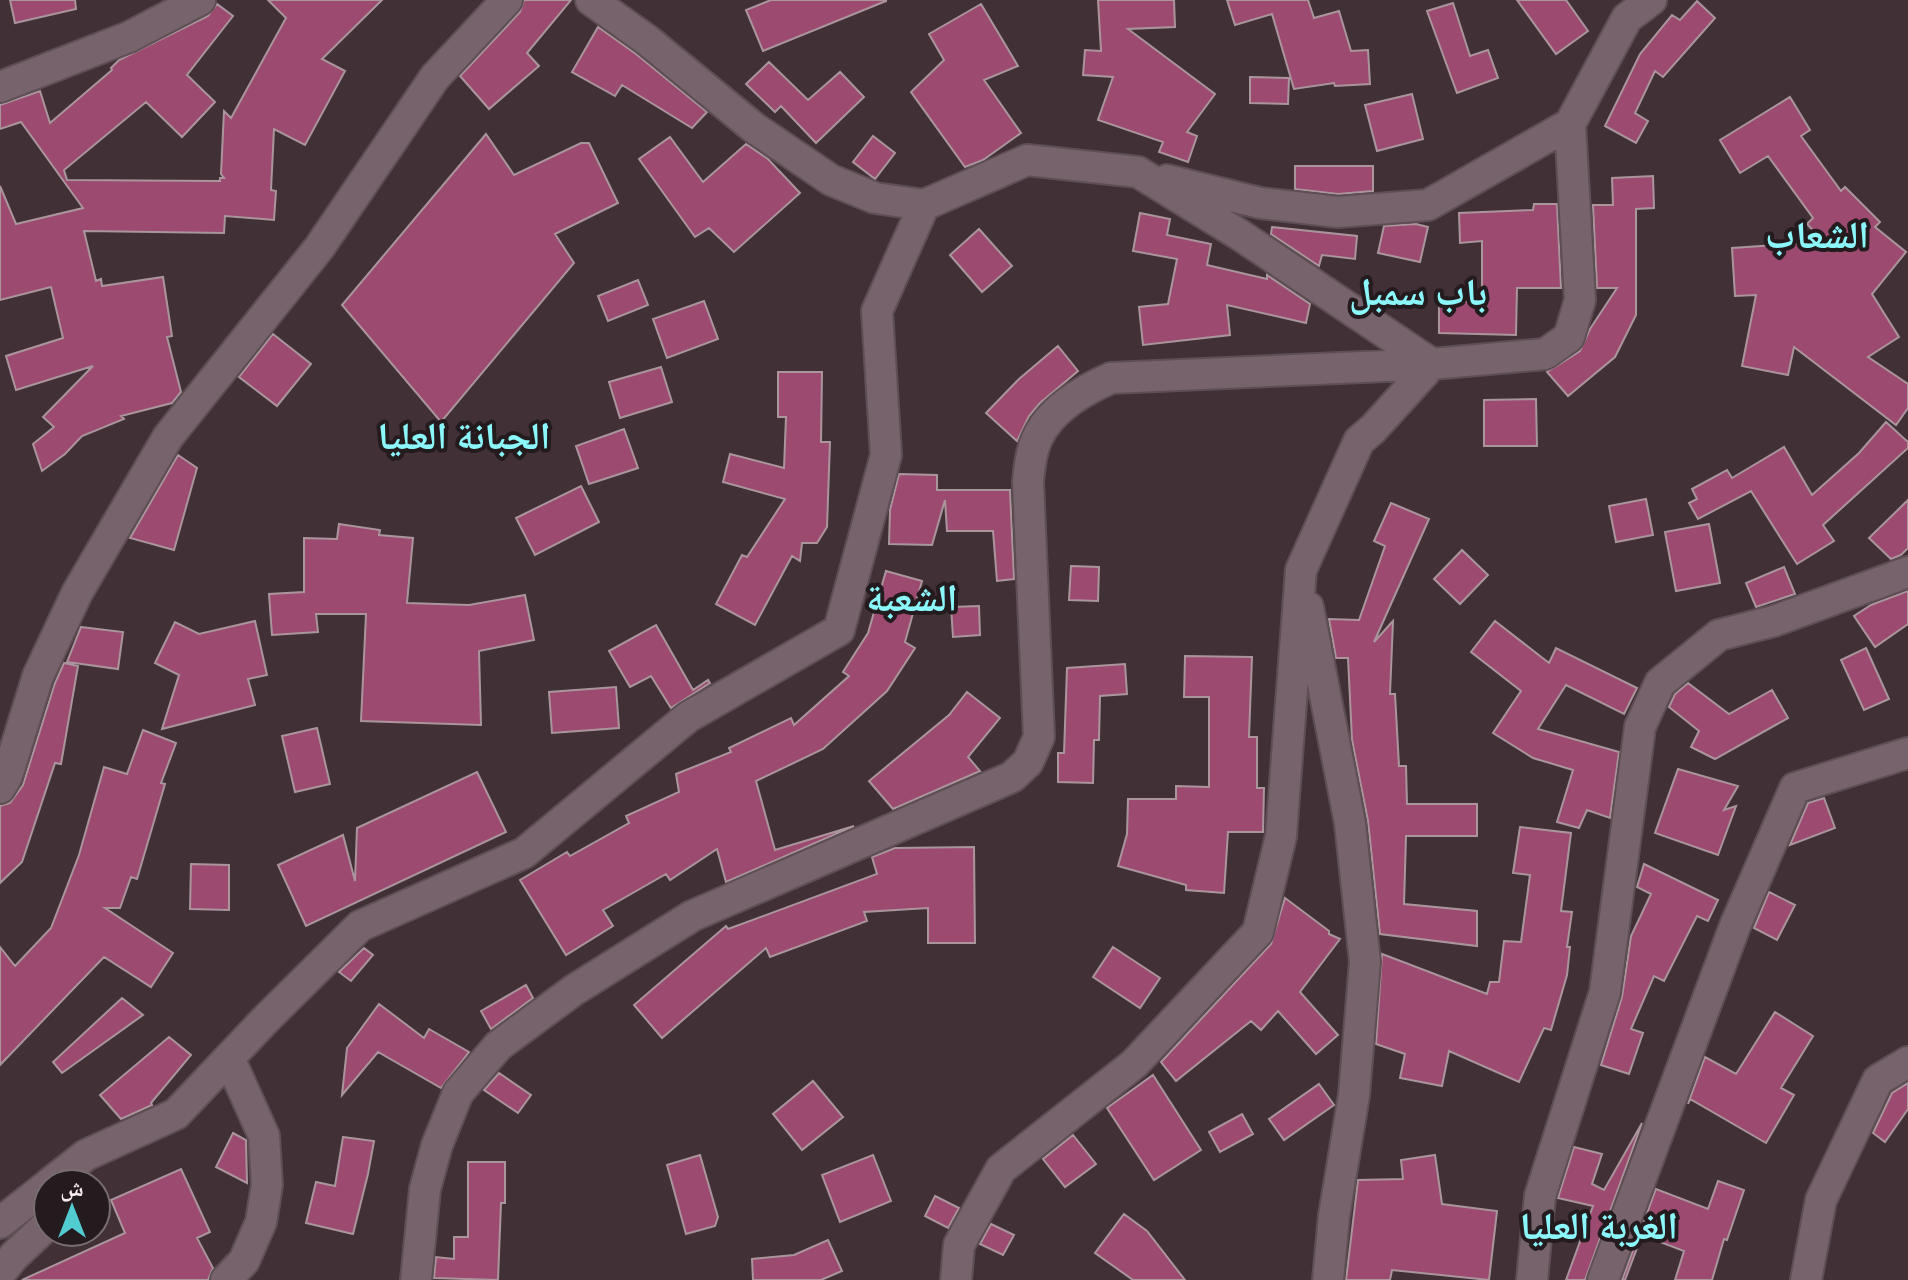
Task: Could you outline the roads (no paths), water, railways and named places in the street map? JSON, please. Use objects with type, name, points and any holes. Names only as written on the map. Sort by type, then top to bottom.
[{"type":"street","points":[[0,87],[129,37],[200,0]]},
{"type":"street","points":[[0,788],[7,776],[38,676],[70,607],[168,437],[319,248],[435,77],[507,0]]},
{"type":"street","points":[[591,0],[647,40],[753,127],[831,180],[875,198],[924,205],[1027,160],[1138,172],[1260,203],[1338,212],[1428,205],[1570,124]]},
{"type":"street","points":[[416,1280],[425,1189],[437,1145],[458,1093],[498,1046],[574,990],[692,916],[1012,777],[1028,762],[1039,737],[1028,482],[1033,447],[1049,419],[1086,389],[1111,378],[1432,364],[1545,354],[1569,337],[1580,300],[1570,124],[1627,18],[1651,0]]},
{"type":"street","points":[[1138,172],[1240,235],[1432,364]]},
{"type":"street","points":[[69,1168],[86,1155],[176,1114],[360,926],[524,853],[688,717],[839,630],[886,455],[877,311],[924,205]]},
{"type":"street","points":[[956,1280],[959,1245],[1001,1169],[1134,1064],[1258,932],[1281,836],[1301,570],[1359,441],[1432,364]]},
{"type":"street","points":[[1301,570],[1350,823],[1365,962],[1354,1095],[1334,1216],[1328,1280]]},
{"type":"street","points":[[1532,1280],[1540,1196],[1605,992],[1640,727],[1660,683],[1719,635],[1774,621],[1908,572]]},
{"type":"street","points":[[1603,1280],[1735,926],[1795,788],[1908,753]]},
{"type":"street","points":[[226,1280],[244,1261],[256,1235],[267,1185],[264,1136],[229,1058]]},
{"type":"street","points":[[1806,1280],[1821,1200],[1878,1080],[1908,1062]]},
{"type":"street","points":[[80,1168],[86,1155]]},
{"type":"street","points":[[0,1223],[32,1197]]},
{"type":"street","points":[[0,1273],[32,1239]]},
{"type":"district","name":"الشعاب","points":[[1817,235]]},
{"type":"district","name":"باب سمبل","points":[[1418,292]]},
{"type":"district","name":"الجبانة العليا","points":[[464,436]]},
{"type":"district","name":"الشعبة","points":[[912,598]]},
{"type":"district","name":"الغربة العليا","points":[[1599,1226]]}]
